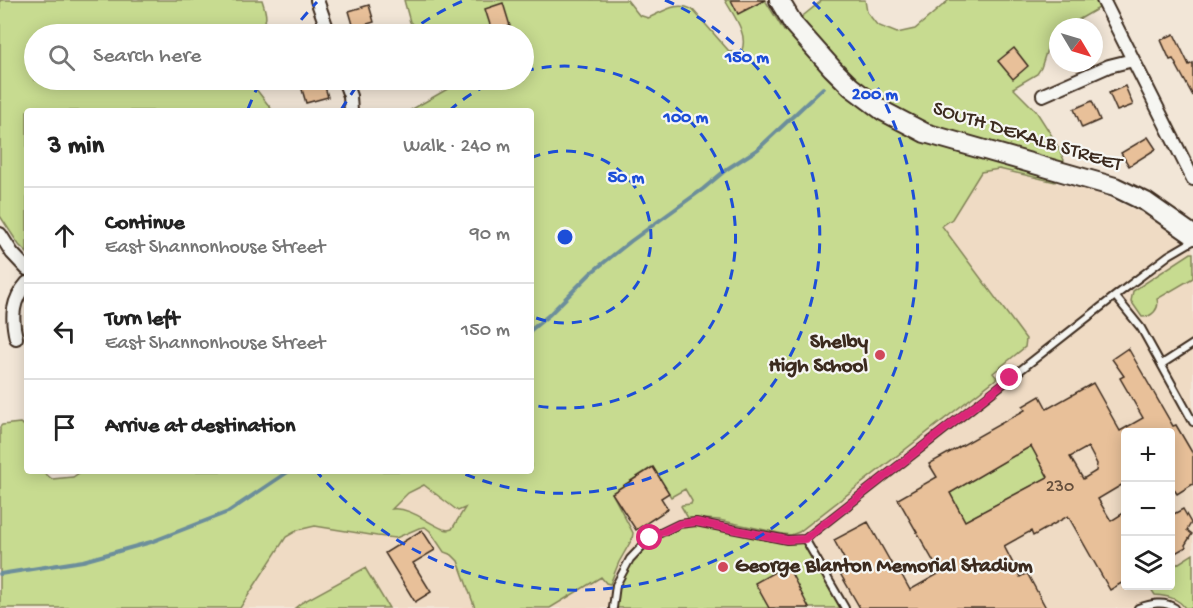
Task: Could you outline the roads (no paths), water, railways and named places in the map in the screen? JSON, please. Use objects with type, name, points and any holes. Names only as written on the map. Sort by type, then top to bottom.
[{"type":"main road","name":"SOUTH DEKALB STREET","points":[[779,0],[794,25],[824,60],[851,87],[884,111],[925,133],[1115,187],[1146,202],[1193,235]]},
{"type":"street","points":[[317,0],[325,24]]},
{"type":"street","points":[[1103,0],[1193,179]]},
{"type":"street","points":[[1043,95],[1109,66],[1132,60]]},
{"type":"street","points":[[348,90],[351,108]]},
{"type":"street","points":[[0,234],[12,253],[24,265]]},
{"type":"street","points":[[16,338],[12,314],[16,299],[24,287]]},
{"type":"lane","points":[[613,608],[616,585],[630,559],[650,538],[679,524],[696,522],[787,540],[805,539],[1115,296],[1169,255],[1193,242]]},
{"type":"lane","points":[[1115,296],[1141,327],[1193,422]]},
{"type":"lane","points":[[1162,364],[1193,344]]},
{"type":"lane","points":[[805,539],[845,608]]},
{"type":"lane","points":[[1138,608],[1163,603],[1175,608]]},
{"type":"waterway","points":[[534,328],[592,272],[727,169],[758,149],[823,88]]},
{"type":"waterway","points":[[0,574],[83,561],[151,542],[228,512],[285,474]]},
{"type":"place","name":"Shelby High School","points":[[880,355]]},
{"type":"place","name":"George Blanton Memorial Stadium","points":[[723,567]]}]
